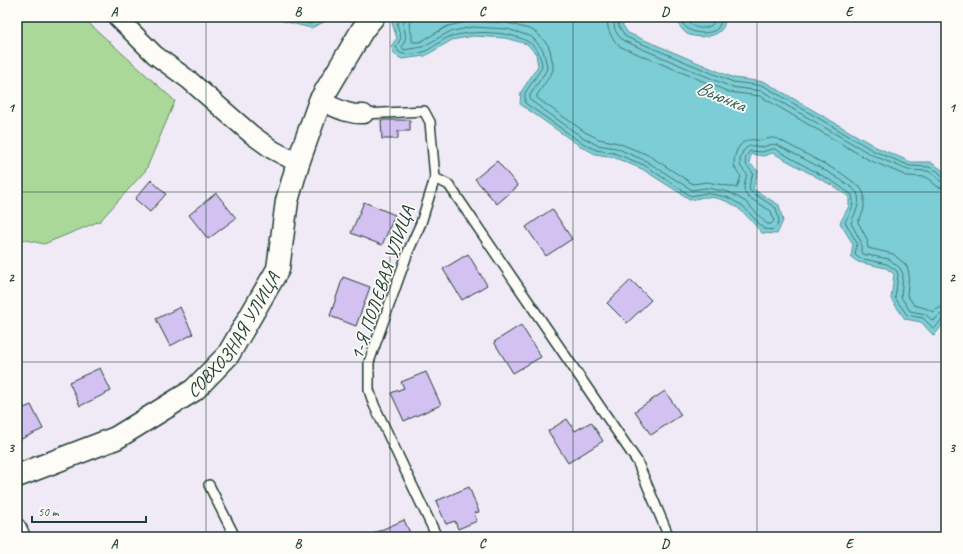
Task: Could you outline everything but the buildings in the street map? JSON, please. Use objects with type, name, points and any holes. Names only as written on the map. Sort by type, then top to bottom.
[{"type":"street","points":[[117,17],[155,55],[189,80],[251,134],[273,150],[298,163]]},
{"type":"street","name":"СОВХОЗНАЯ УЛИЦА","points":[[17,476],[116,438],[194,390],[228,355],[278,269],[288,201],[298,163],[320,101],[368,23]]},
{"type":"street","points":[[320,101],[342,111],[355,114],[364,114]]},
{"type":"street","points":[[17,528],[21,537]]},
{"type":"lane","name":"1-Я ПОЛЕВАЯ УЛИЦА","points":[[364,114],[424,111],[430,122],[434,178],[421,222],[408,252],[369,362],[368,390],[437,537]]},
{"type":"lane","points":[[434,178],[449,185],[637,461],[669,537]]},
{"type":"lane","points":[[209,485],[235,537]]},
{"type":"green space","points":[[17,17],[82,17],[175,101],[146,170],[100,221],[44,244],[17,238]]},
{"type":"water","points":[[231,17],[335,17],[311,28],[271,18]]},
{"type":"water","name":"Вьюнка","points":[[397,17],[624,17],[622,24],[628,33],[734,78],[765,82],[876,147],[911,162],[930,162],[941,169],[946,176],[946,320],[934,336],[921,322],[905,319],[891,299],[894,274],[886,268],[858,262],[851,257],[853,244],[840,223],[849,206],[849,197],[833,186],[773,153],[763,156],[751,154],[749,163],[758,171],[753,189],[779,205],[783,221],[777,234],[762,233],[738,208],[732,204],[724,200],[706,197],[691,200],[642,169],[613,157],[595,154],[577,144],[520,104],[521,92],[538,66],[536,54],[527,44],[505,38],[473,36],[452,40],[425,56],[402,59],[395,55],[391,46],[397,38],[392,23]]},
{"type":"water","points":[[679,17],[725,17],[724,25],[720,31],[713,35],[699,37],[687,34],[685,32],[679,25]]}]
